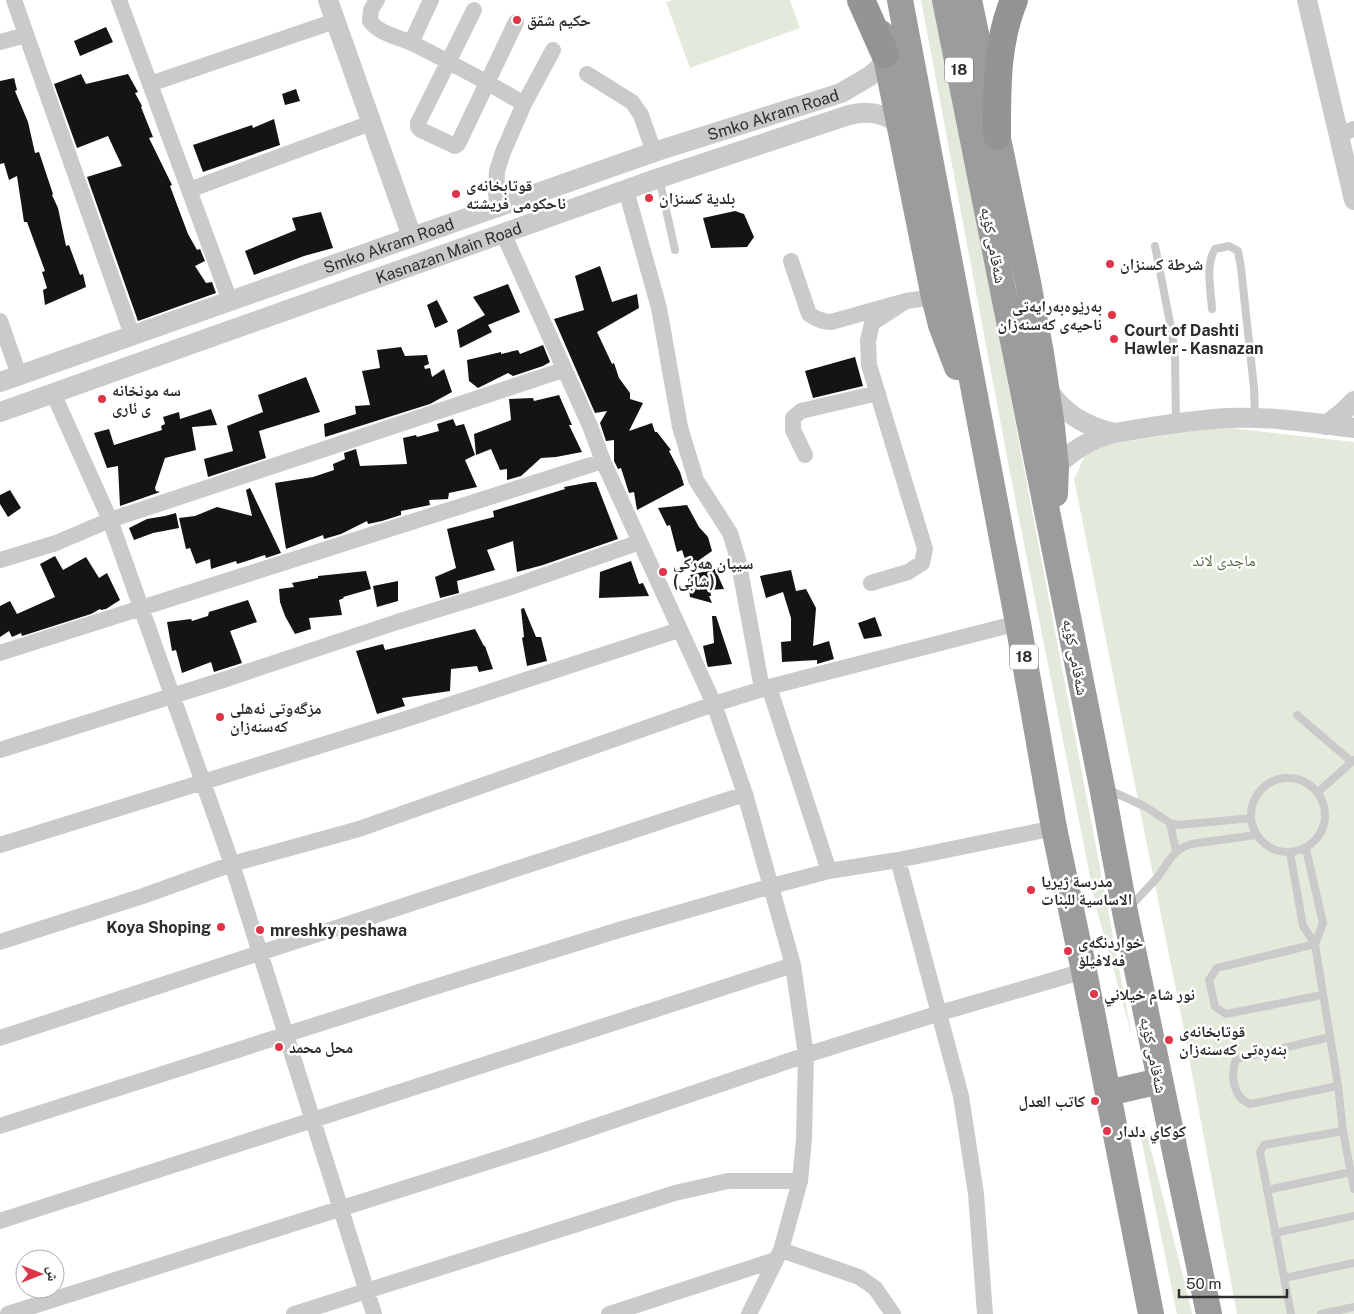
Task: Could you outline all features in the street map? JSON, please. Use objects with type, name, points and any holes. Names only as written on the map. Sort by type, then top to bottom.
[{"type":"highway","points":[[861,0],[886,58]]},
{"type":"highway","points":[[875,0],[934,297],[951,354],[978,416]]},
{"type":"highway","name":"18","points":[[900,0],[1018,623],[1054,828],[1152,1314]]},
{"type":"highway","name":"شەقامی کۆیە","points":[[945,0],[1102,787],[1125,912],[1208,1314]]},
{"type":"highway","points":[[969,0],[1028,282],[1046,387],[1056,467],[1054,549]]},
{"type":"highway","points":[[997,136],[1000,50],[1005,26],[1014,0]]},
{"type":"highway","points":[[1108,1093],[1160,1081]]},
{"type":"street","points":[[14,0],[132,336]]},
{"type":"street","points":[[119,0],[230,301]]},
{"type":"street","points":[[328,0],[412,237]]},
{"type":"street","points":[[377,0],[371,10],[370,21],[374,28],[411,43],[488,82],[524,104]]},
{"type":"street","points":[[411,43],[431,0]]},
{"type":"street","points":[[1307,0],[1347,132],[1354,200]]},
{"type":"street","points":[[474,10],[418,123],[418,127],[421,130],[457,146],[516,22]]},
{"type":"street","points":[[150,84],[335,21]]},
{"type":"street","points":[[0,42],[26,35]]},
{"type":"street","points":[[497,207],[497,171],[503,152],[524,104],[553,50]]},
{"type":"street","name":"Smko Akram Road","points":[[0,382],[654,152],[841,94],[870,76],[886,58]]},
{"type":"street","points":[[587,74],[632,102],[641,115],[654,152]]},
{"type":"street","name":"Kasnazan Main Road","points":[[0,412],[658,178],[859,112],[880,114],[899,124]]},
{"type":"street","points":[[189,190],[371,123]]},
{"type":"street","points":[[626,190],[660,308],[680,427],[696,480],[730,533],[738,559],[765,688],[829,871]]},
{"type":"street","points":[[503,233],[563,370],[590,426],[603,461],[714,704],[745,794],[793,965],[806,1055],[804,1138],[800,1181],[778,1255],[749,1314]]},
{"type":"street","points":[[791,261],[809,314],[818,320],[831,322],[906,302],[934,297]]},
{"type":"street","points":[[871,583],[908,572],[922,563],[925,549],[869,365],[868,341],[872,323],[906,302]]},
{"type":"street","points":[[0,321],[19,375]]},
{"type":"street","points":[[0,560],[56,543],[110,520],[563,370]]},
{"type":"street","points":[[1046,387],[1063,409],[1074,418],[1087,425],[1114,433]]},
{"type":"street","points":[[53,393],[110,520],[232,864],[374,1314]]},
{"type":"street","points":[[805,455],[793,430],[793,418],[802,412],[878,393]]},
{"type":"street","points":[[1326,424],[1342,413],[1354,401]]},
{"type":"street","points":[[1056,467],[1063,459],[1082,445],[1114,433],[1176,423],[1220,418],[1255,418],[1287,419],[1354,428]]},
{"type":"street","points":[[0,653],[603,461]]},
{"type":"street","points":[[0,750],[511,587],[640,542]]},
{"type":"street","points":[[0,942],[143,896],[232,864],[359,829],[714,704],[765,688],[1018,623]]},
{"type":"street","points":[[0,845],[406,719],[679,630]]},
{"type":"street","points":[[0,1038],[745,794]]},
{"type":"street","points":[[0,1126],[619,930],[772,886],[829,871],[898,860],[1054,828]]},
{"type":"street","points":[[898,860],[940,1013],[962,1106],[976,1194],[985,1314]]},
{"type":"street","points":[[0,1221],[313,1119],[510,1058],[793,965]]},
{"type":"street","points":[[8,1314],[550,1142],[806,1055],[1084,971]]},
{"type":"street","points":[[294,1314],[675,1193],[728,1181],[800,1181]]},
{"type":"street","points":[[609,1314],[778,1255],[859,1276],[875,1288],[893,1314]]},
{"type":"lane","points":[[658,178],[675,250]]},
{"type":"lane","points":[[1155,246],[1172,333],[1175,359],[1176,423]]},
{"type":"lane","points":[[1212,309],[1210,268],[1212,253],[1214,249],[1229,246],[1238,251],[1241,268],[1254,388],[1255,418]]},
{"type":"lane","points":[[1296,715],[1353,761],[1318,792]]},
{"type":"lane","points":[[1288,777],[1308,783],[1318,792],[1325,806],[1325,821],[1320,834],[1306,850],[1290,852],[1275,850],[1264,844],[1256,835],[1251,818],[1251,808],[1255,798],[1264,786],[1278,779],[1288,777]]},
{"type":"lane","points":[[1102,787],[1146,807],[1170,823],[1188,825],[1251,818]]},
{"type":"lane","points":[[1170,823],[1176,851]]},
{"type":"lane","points":[[1125,912],[1155,880],[1176,851],[1191,844],[1256,835]]},
{"type":"lane","points":[[1306,850],[1323,923],[1315,944]]},
{"type":"lane","points":[[1290,852],[1303,926],[1315,944],[1338,1086],[1343,1130],[1354,1189]]},
{"type":"lane","points":[[1315,944],[1217,968],[1210,980],[1215,1007],[1226,1014],[1322,995]]},
{"type":"lane","points":[[1330,1037],[1236,1059],[1232,1069],[1238,1096],[1243,1102],[1250,1104],[1338,1086]]},
{"type":"lane","points":[[1290,1314],[1260,1152],[1264,1144],[1343,1130]]},
{"type":"lane","points":[[1267,1190],[1351,1172]]},
{"type":"lane","points":[[1275,1233],[1354,1216]]},
{"type":"lane","points":[[1284,1278],[1354,1263]]},
{"type":"lane","points":[[1321,1314],[1354,1307]]},
{"type":"green space","points":[[673,0],[790,0],[800,28],[690,68],[666,2]]},
{"type":"green space","points":[[921,0],[935,0],[1132,1036],[1096,907],[1011,478]]},
{"type":"green space","name":"ماجدی لاند","points":[[1221,427],[1354,442],[1354,1314],[1237,1314],[1181,1015],[1074,479],[1089,447]]},
{"type":"green space","points":[[1145,1126],[1192,1314],[1177,1314],[1139,1128]]},
{"type":"building","points":[[106,27],[113,42],[80,56],[74,41]]},
{"type":"building","points":[[81,74],[86,84],[128,74],[138,92],[135,93],[142,106],[153,137],[149,138],[172,185],[170,186],[188,234],[197,250],[200,249],[205,261],[195,266],[206,283],[212,282],[216,293],[138,321],[87,177],[122,166],[108,136],[77,148],[54,84]]},
{"type":"building","points":[[14,78],[17,90],[15,91],[28,122],[35,153],[39,152],[52,195],[58,208],[66,246],[69,245],[80,275],[83,274],[86,287],[45,305],[43,290],[47,288],[42,272],[45,271],[27,222],[24,222],[17,176],[9,180],[4,163],[0,164],[0,81]]},
{"type":"building","points":[[296,89],[300,101],[285,105],[282,94]]},
{"type":"building","points":[[274,119],[280,145],[203,172],[193,145],[252,125],[253,128]]},
{"type":"building","points":[[735,211],[744,214],[754,237],[747,247],[711,248],[703,218]]},
{"type":"building","points":[[321,212],[333,248],[304,256],[254,275],[245,251],[296,230],[292,218]]},
{"type":"building","points":[[600,266],[612,302],[637,294],[639,308],[597,332],[612,364],[614,363],[619,378],[630,393],[630,399],[643,403],[629,431],[652,423],[655,432],[671,450],[669,451],[680,472],[684,485],[637,510],[634,492],[629,493],[621,468],[618,469],[614,461],[614,440],[606,441],[600,423],[607,411],[595,413],[554,319],[584,310],[575,276]]},
{"type":"building","points":[[508,284],[520,312],[488,325],[492,332],[460,348],[457,330],[485,315],[473,297]]},
{"type":"building","points":[[437,300],[448,322],[435,328],[427,305]]},
{"type":"building","points":[[543,345],[550,362],[543,366],[513,376],[508,373],[478,388],[469,381],[467,360],[518,350],[520,354]]},
{"type":"building","points":[[401,347],[405,356],[427,355],[429,364],[424,366],[425,369],[430,368],[432,377],[444,369],[452,392],[430,404],[325,437],[324,424],[356,414],[355,406],[370,405],[362,371],[380,368],[377,350]]},
{"type":"building","points":[[855,357],[863,386],[813,398],[805,371]]},
{"type":"building","points":[[306,377],[320,412],[259,431],[266,458],[208,477],[204,459],[233,451],[227,426],[263,412],[258,395]]},
{"type":"building","points":[[559,395],[572,425],[569,425],[582,452],[541,458],[521,476],[507,480],[507,469],[500,470],[491,449],[476,455],[474,434],[511,420],[509,399],[533,398],[534,401]]},
{"type":"building","points":[[211,409],[217,425],[192,427],[196,450],[165,458],[155,488],[156,491],[160,492],[120,506],[118,466],[107,468],[94,433],[109,429],[114,445],[162,430],[161,426],[165,424],[163,417],[179,412],[180,419]]},
{"type":"building","points":[[453,419],[456,426],[464,424],[475,455],[465,460],[477,487],[449,493],[448,499],[429,500],[430,505],[401,511],[401,515],[368,524],[367,521],[341,534],[324,539],[323,535],[286,549],[275,483],[313,477],[334,470],[333,464],[345,459],[344,453],[356,449],[360,466],[407,464],[403,438],[416,435],[417,437],[439,431],[437,424]]},
{"type":"building","points":[[596,482],[618,539],[517,572],[513,541],[487,550],[495,570],[457,581],[459,593],[440,598],[435,577],[456,568],[447,529],[494,517],[493,511],[565,489],[564,487]]},
{"type":"building","points":[[250,488],[281,553],[266,558],[265,555],[237,564],[236,561],[211,569],[210,559],[196,564],[190,548],[186,549],[179,518],[195,516],[217,507],[252,516],[246,490]]},
{"type":"building","points":[[10,490],[21,508],[8,517],[0,504],[0,495]]},
{"type":"building","points":[[687,505],[699,527],[708,537],[712,551],[688,568],[682,550],[677,552],[670,525],[667,526],[658,508]]},
{"type":"building","points":[[176,513],[179,528],[153,533],[134,540],[129,528],[147,519]]},
{"type":"building","points":[[55,556],[63,570],[86,557],[99,578],[107,573],[120,600],[106,609],[100,609],[91,614],[22,636],[21,633],[12,637],[9,631],[0,637],[0,606],[10,601],[17,614],[55,597],[40,564]]},
{"type":"building","points":[[631,561],[639,584],[643,583],[649,596],[599,598],[600,572]]},
{"type":"building","points":[[715,569],[724,589],[710,590],[711,596],[709,596],[712,603],[690,597],[688,579],[692,578],[690,575]]},
{"type":"building","points":[[791,570],[796,591],[806,589],[816,608],[813,646],[829,641],[834,659],[817,664],[817,660],[782,662],[781,642],[791,641],[791,618],[783,592],[766,598],[760,576]]},
{"type":"building","points":[[366,571],[371,589],[343,597],[339,600],[342,615],[309,618],[311,629],[295,634],[280,602],[279,589],[294,587],[292,583],[318,578],[318,576]]},
{"type":"building","points":[[398,581],[398,601],[377,607],[373,586]]},
{"type":"building","points":[[248,600],[257,622],[230,631],[242,663],[214,672],[211,662],[182,673],[176,650],[172,651],[167,622],[191,619],[192,621],[208,616],[209,612]]},
{"type":"building","points":[[524,608],[536,637],[541,637],[547,661],[527,666],[522,638],[524,637],[521,609]]},
{"type":"building","points":[[712,616],[716,616],[732,664],[708,667],[703,646],[714,643]]},
{"type":"building","points":[[875,617],[882,636],[864,639],[858,623]]},
{"type":"building","points":[[475,629],[485,646],[493,669],[479,672],[477,666],[451,669],[450,691],[402,698],[405,706],[377,714],[356,651],[383,644],[385,650]]},
{"type":"place","name":"حكيم شقق","points":[[517,20]]},
{"type":"place","name":"قوتابخانەی ناحکومی فریشتە","points":[[456,194]]},
{"type":"place","name":"بلدية كسنزان","points":[[649,198]]},
{"type":"place","name":"شرطة كسنزان","points":[[1110,264]]},
{"type":"place","name":"بەرێوەبەرایەتی ناحیەی کەسنەزان","points":[[1112,315]]},
{"type":"place","name":"Court of Dashti Hawler - Kasnazan","points":[[1114,339]]},
{"type":"place","name":"سه مونخانه ی ئاری","points":[[102,399]]},
{"type":"place","name":"سیپان هەرکی (شابی)","points":[[663,572]]},
{"type":"place","name":"مزگەوتی ئەهلی کەسنەزان","points":[[220,717]]},
{"type":"place","name":"مدرسة ژيريا الاساسية للبنات","points":[[1031,890]]},
{"type":"place","name":"Koya Shoping","points":[[221,927]]},
{"type":"place","name":"mreshky peshawa","points":[[260,930]]},
{"type":"place","name":"خواردنگەی فەلافیلۆ","points":[[1068,951]]},
{"type":"place","name":"نور شام خيلاني","points":[[1094,994]]},
{"type":"place","name":"قوتابخانەی بنەڕەتی کەسنەزان","points":[[1169,1040]]},
{"type":"place","name":"محل محمد","points":[[279,1047]]},
{"type":"place","name":"كاتب العدل","points":[[1095,1101]]},
{"type":"place","name":"كوكاي دلدار","points":[[1107,1131]]}]
